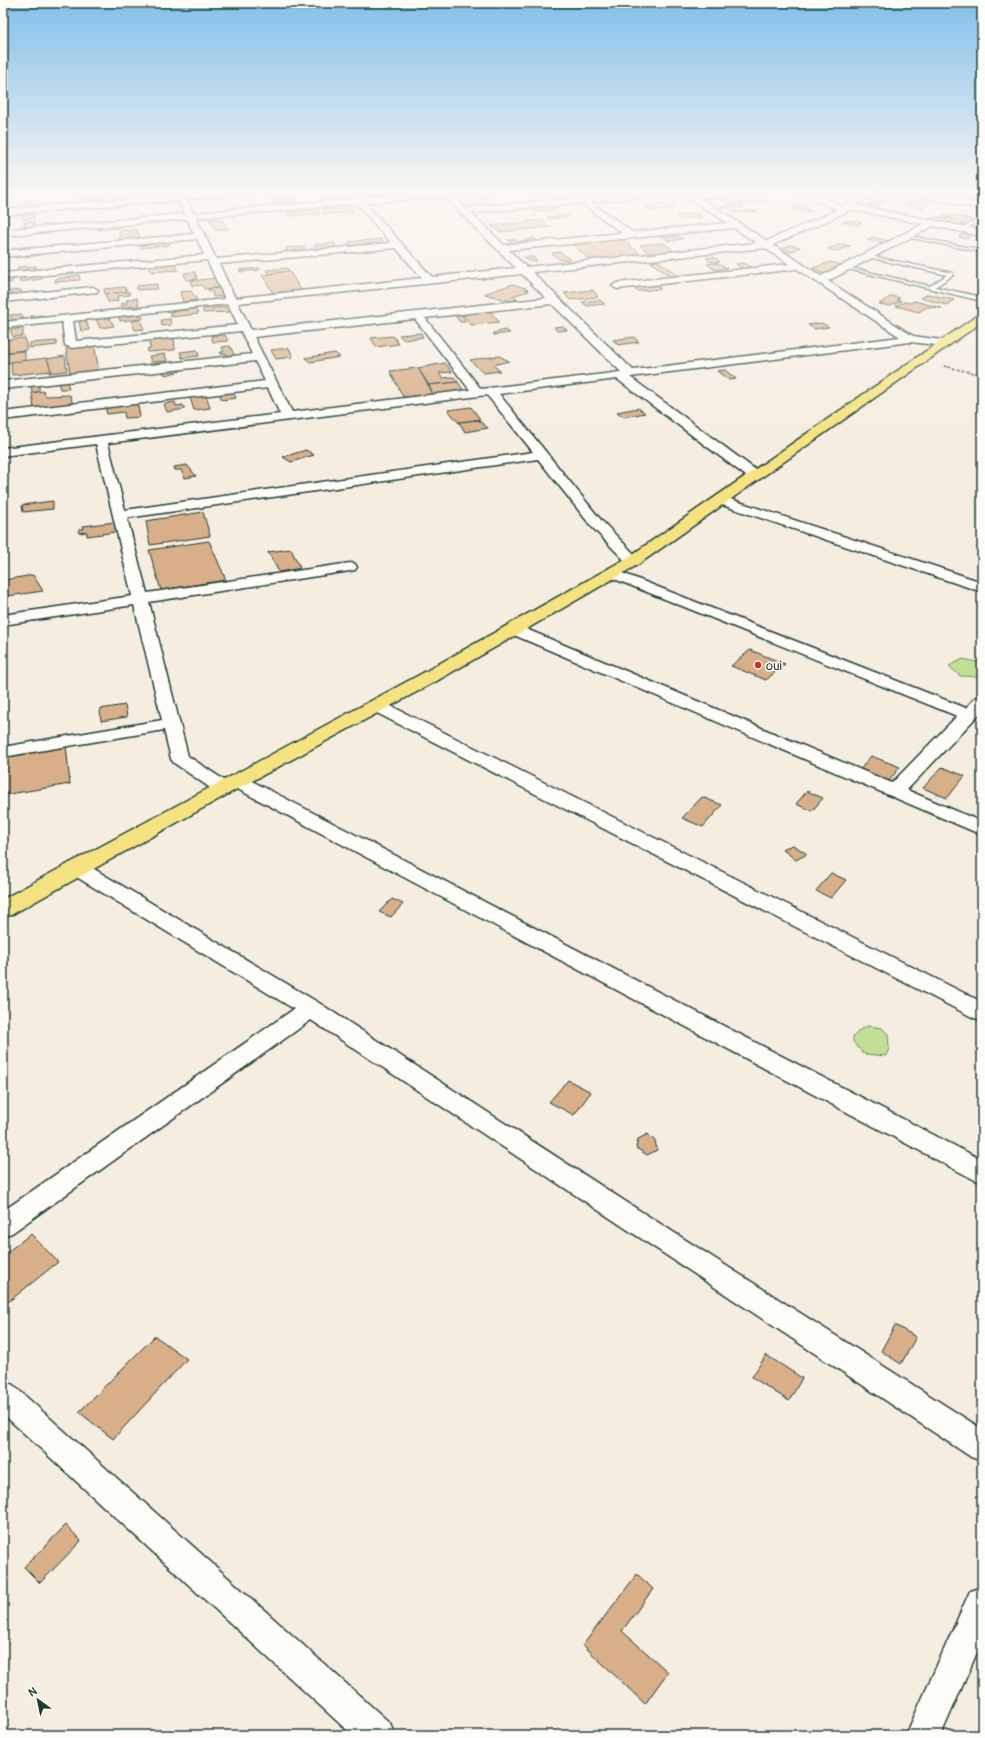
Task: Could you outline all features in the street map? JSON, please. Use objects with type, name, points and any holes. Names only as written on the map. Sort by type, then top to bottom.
[{"type":"main road","points":[[3,909],[230,784],[377,706],[633,561],[982,317]]},
{"type":"street","points":[[3,299],[90,279],[132,272]]},
{"type":"street","points":[[218,272],[288,417]]},
{"type":"street","points":[[423,272],[430,280]]},
{"type":"street","points":[[3,325],[506,272]]},
{"type":"street","points":[[528,272],[556,300],[624,375],[755,476]]},
{"type":"street","points":[[617,286],[743,272]]},
{"type":"street","points":[[807,272],[910,339]]},
{"type":"street","points":[[820,281],[838,272]]},
{"type":"street","points":[[3,276],[90,279]]},
{"type":"street","points":[[90,279],[98,315]]},
{"type":"street","points":[[67,318],[71,345],[418,316],[556,300]]},
{"type":"street","points":[[418,316],[484,392],[542,455],[596,522],[633,561]]},
{"type":"street","points":[[3,452],[910,339],[945,343]]},
{"type":"street","points":[[3,385],[259,357]]},
{"type":"street","points":[[3,416],[272,384]]},
{"type":"street","points":[[101,440],[180,759],[982,1172]]},
{"type":"street","points":[[119,515],[542,455]]},
{"type":"street","points":[[721,500],[982,587]]},
{"type":"street","points":[[3,620],[350,567]]},
{"type":"street","points":[[612,573],[969,715]]},
{"type":"street","points":[[513,629],[982,829]]},
{"type":"street","points":[[894,791],[982,700]]},
{"type":"street","points":[[377,706],[982,1011]]},
{"type":"street","points":[[3,752],[171,724]]},
{"type":"street","points":[[77,868],[311,1009],[645,1228],[982,1446]]},
{"type":"street","points":[[3,1225],[311,1009]]},
{"type":"street","points":[[3,1395],[378,1735]]},
{"type":"street","points":[[923,1735],[982,1603]]},
{"type":"lane","points":[[865,272],[982,299]]},
{"type":"lane","points":[[932,287],[951,274],[942,272]]},
{"type":"path","points":[[920,361],[982,376]]},
{"type":"green space","points":[[963,659],[982,663],[982,677],[960,676],[949,666]]},
{"type":"green space","points":[[868,1026],[882,1028],[888,1034],[889,1048],[886,1056],[864,1054],[853,1042],[853,1037],[861,1029]]},
{"type":"building","points":[[195,272],[197,279],[186,280],[184,273]]},
{"type":"building","points":[[268,272],[282,272],[269,274]]},
{"type":"building","points":[[290,272],[301,290],[273,293],[262,275]]},
{"type":"building","points":[[664,272],[674,272],[679,276],[671,277]]},
{"type":"building","points":[[821,272],[833,272],[827,275]]},
{"type":"building","points":[[79,275],[80,280],[55,282],[55,279]]},
{"type":"building","points":[[41,276],[42,279],[19,282],[19,278]]},
{"type":"building","points":[[12,278],[13,282],[3,283],[3,279]]},
{"type":"building","points":[[217,278],[221,287],[204,289],[202,285],[192,286],[190,281]]},
{"type":"building","points":[[655,283],[661,289],[637,291],[631,286]]},
{"type":"building","points":[[157,284],[157,289],[137,290],[137,286]]},
{"type":"building","points":[[513,284],[528,289],[526,290],[529,291],[512,296],[518,299],[511,301],[484,294]]},
{"type":"building","points":[[125,287],[127,292],[105,294],[104,289]]},
{"type":"building","points":[[221,288],[224,296],[213,297],[212,291],[209,291],[208,289]]},
{"type":"building","points":[[21,290],[22,296],[11,297],[10,291]]},
{"type":"building","points":[[593,290],[598,297],[570,300],[564,293]]},
{"type":"building","points":[[191,291],[197,300],[183,302],[180,292]]},
{"type":"building","points":[[129,292],[130,295],[117,296],[118,301],[108,302],[105,294]]},
{"type":"building","points":[[928,294],[954,300],[946,305],[921,298]]},
{"type":"building","points":[[892,296],[900,298],[897,300],[901,301],[890,306],[879,304]]},
{"type":"building","points":[[137,298],[139,306],[122,307],[121,303],[127,303],[126,300]]},
{"type":"building","points":[[600,300],[605,304],[587,306],[582,302]]},
{"type":"building","points":[[914,301],[942,308],[927,307],[919,312],[896,306],[904,302],[911,303]]},
{"type":"building","points":[[228,307],[230,312],[203,313],[203,309]]},
{"type":"building","points":[[196,309],[198,314],[171,317],[170,312]]},
{"type":"building","points":[[489,310],[499,322],[471,325],[462,313]]},
{"type":"building","points":[[21,314],[24,319],[12,320],[10,315]]},
{"type":"building","points":[[43,315],[44,319],[31,320],[31,316]]},
{"type":"building","points":[[142,315],[143,319],[120,321],[119,317]]},
{"type":"building","points":[[462,315],[466,322],[460,322],[455,316]]},
{"type":"building","points":[[109,317],[114,326],[100,328],[96,319]]},
{"type":"building","points":[[170,319],[171,325],[162,326],[161,320]]},
{"type":"building","points":[[86,320],[89,330],[81,331],[79,321]]},
{"type":"building","points":[[140,320],[144,329],[135,330],[131,321]]},
{"type":"building","points":[[821,323],[829,327],[815,329],[808,325]]},
{"type":"building","points":[[562,326],[567,330],[557,331],[554,327]]},
{"type":"building","points":[[23,328],[23,336],[13,337],[10,330]]},
{"type":"building","points":[[506,330],[510,333],[494,335],[493,333]]},
{"type":"building","points":[[421,333],[423,337],[404,340],[399,335]]},
{"type":"building","points":[[225,335],[228,341],[213,342],[211,336]]},
{"type":"building","points":[[393,336],[399,344],[376,347],[371,338]]},
{"type":"building","points":[[174,337],[175,350],[147,352],[148,348],[151,348],[149,345],[149,339]]},
{"type":"building","points":[[634,337],[639,342],[618,345],[613,340]]},
{"type":"building","points":[[25,338],[27,350],[3,352],[3,340]]},
{"type":"building","points":[[57,341],[57,345],[30,348],[30,343]]},
{"type":"building","points":[[94,345],[99,371],[70,374],[66,348]]},
{"type":"building","points":[[230,346],[235,356],[228,357],[227,354],[221,354],[220,352],[224,352],[222,347]]},
{"type":"building","points":[[289,348],[293,357],[276,359],[271,350]]},
{"type":"building","points":[[197,350],[199,356],[182,358],[180,352]]},
{"type":"building","points":[[25,351],[25,361],[3,363],[3,353]]},
{"type":"building","points":[[335,353],[340,357],[310,362],[305,358]]},
{"type":"building","points":[[165,354],[167,361],[151,362],[149,356]]},
{"type":"building","points":[[65,356],[67,371],[49,373],[49,371],[51,371],[47,359]]},
{"type":"building","points":[[499,356],[509,361],[493,365],[500,371],[483,373],[470,360]]},
{"type":"building","points":[[47,358],[51,371],[12,375],[11,362]]},
{"type":"building","points":[[445,363],[452,372],[439,373],[442,378],[454,377],[458,382],[429,385],[418,368]]},
{"type":"building","points":[[176,367],[181,371],[166,375],[160,371]]},
{"type":"building","points":[[418,368],[433,394],[403,397],[390,371]]},
{"type":"building","points":[[725,370],[736,379],[729,380],[717,371]]},
{"type":"building","points":[[67,381],[69,389],[60,389],[58,382]]},
{"type":"building","points":[[458,382],[463,390],[433,394],[429,385]]},
{"type":"building","points":[[39,384],[39,392],[32,392],[31,385]]},
{"type":"building","points":[[43,391],[46,396],[70,395],[73,404],[34,409],[32,393]]},
{"type":"building","points":[[233,392],[236,398],[222,400],[219,393]]},
{"type":"building","points":[[203,395],[207,398],[210,408],[194,410],[190,398]]},
{"type":"building","points":[[137,401],[140,417],[125,418],[124,412],[107,414],[105,405]]},
{"type":"building","points":[[175,402],[176,406],[183,405],[185,409],[167,412],[164,404]]},
{"type":"building","points":[[471,407],[480,419],[459,423],[448,410]]},
{"type":"building","points":[[638,408],[645,413],[624,417],[617,412]]},
{"type":"building","points":[[478,420],[488,428],[465,432],[459,422]]},
{"type":"building","points":[[306,450],[314,455],[291,462],[283,457]]},
{"type":"building","points":[[187,465],[196,476],[185,478],[181,470],[175,470],[174,467]]},
{"type":"building","points":[[53,501],[53,509],[23,512],[22,505]]},
{"type":"building","points":[[203,512],[210,536],[150,545],[146,521]]},
{"type":"building","points":[[115,522],[116,532],[87,536],[87,532],[79,533],[79,529],[84,529],[83,526]]},
{"type":"building","points":[[209,541],[226,580],[161,590],[149,550]]},
{"type":"building","points":[[291,549],[300,568],[279,572],[268,552]]},
{"type":"building","points":[[33,575],[43,591],[8,596],[4,580]]},
{"type":"building","name":"oui","points":[[750,650],[785,664],[766,680],[731,666]]},
{"type":"building","points":[[125,705],[127,717],[101,721],[100,709]]},
{"type":"building","points":[[66,745],[70,784],[3,795],[3,758]]},
{"type":"building","points":[[871,756],[900,767],[884,787],[855,776]]},
{"type":"building","points":[[942,767],[965,776],[947,798],[923,788]]},
{"type":"building","points":[[807,791],[823,798],[812,811],[796,804]]},
{"type":"building","points":[[702,797],[722,805],[703,827],[682,818]]},
{"type":"building","points":[[793,845],[807,854],[796,860],[782,849]]},
{"type":"building","points":[[831,873],[846,880],[831,898],[816,891]]},
{"type":"building","points":[[392,899],[403,904],[391,917],[379,912]]},
{"type":"building","points":[[568,1080],[591,1092],[574,1115],[549,1102]]},
{"type":"building","points":[[648,1134],[655,1141],[657,1150],[647,1155],[636,1148],[638,1139]]},
{"type":"building","points":[[31,1234],[58,1262],[3,1306],[3,1255]]},
{"type":"building","points":[[895,1325],[916,1337],[901,1364],[881,1351]]},
{"type":"building","points":[[155,1336],[187,1359],[113,1439],[79,1412]]},
{"type":"building","points":[[766,1355],[802,1378],[789,1401],[752,1377]]},
{"type":"building","points":[[66,1525],[81,1541],[40,1583],[24,1567]]},
{"type":"building","points":[[637,1574],[653,1589],[622,1631],[668,1672],[645,1704],[583,1645]]},
{"type":"place","name":"oui","points":[[758,665]]}]
